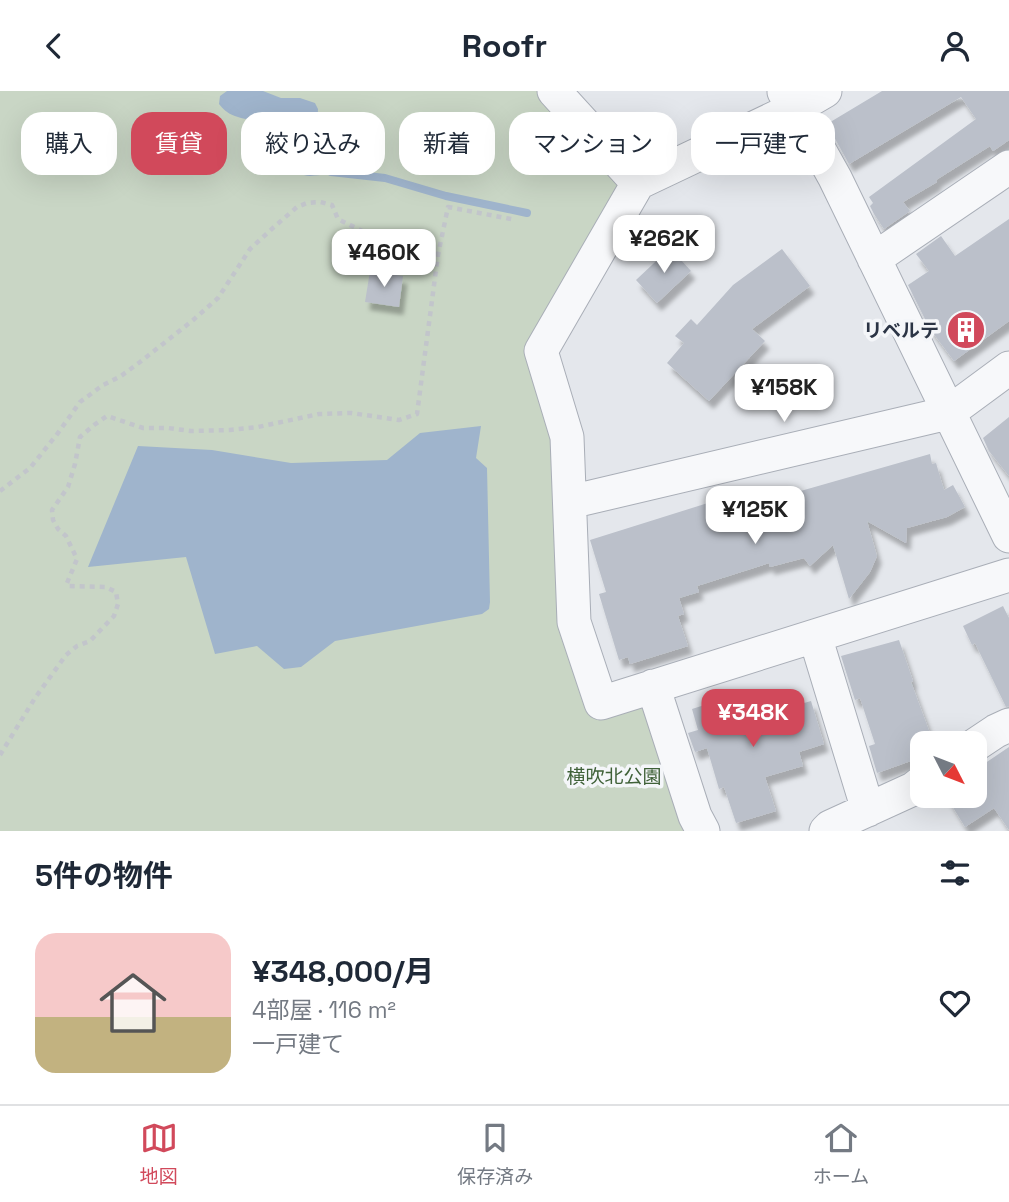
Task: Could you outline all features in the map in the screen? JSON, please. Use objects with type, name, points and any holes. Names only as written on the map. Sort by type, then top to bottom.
[{"type":"street","points":[[554,91],[638,183]]},
{"type":"street","points":[[825,91],[790,100],[638,183],[541,351],[567,437],[574,622],[601,703],[1009,575]]},
{"type":"street","points":[[790,100],[835,178],[1009,535]]},
{"type":"street","points":[[874,259],[1009,167]]},
{"type":"street","points":[[570,502],[948,413],[1009,368]]},
{"type":"street","points":[[815,636],[869,810]]},
{"type":"street","points":[[653,686],[695,816],[703,831]]},
{"type":"street","points":[[987,737],[1009,725]]},
{"type":"street","points":[[826,831],[910,790]]},
{"type":"path","points":[[0,491],[30,468],[80,402],[140,362],[218,298],[250,249],[297,207],[320,202],[332,205],[338,219],[376,238],[400,248],[438,255]]},
{"type":"path","points":[[0,755],[35,698],[66,655],[77,646],[90,641],[114,615],[118,604],[116,591],[106,587],[68,586],[66,583],[77,559],[66,536],[53,520],[52,510],[68,487],[80,437],[107,417],[143,428],[191,431],[249,428],[319,414],[351,413],[399,420],[416,414],[438,255],[448,207],[516,220]]},
{"type":"green space","name":"横吹北公園","points":[[0,91],[540,91],[558,112],[509,112],[509,175],[611,175],[623,189],[529,349],[554,452],[594,714],[635,701],[649,710],[691,831],[0,831]]},
{"type":"water","points":[[227,91],[263,91],[281,98],[300,98],[315,103],[318,112],[241,112],[241,118],[229,113],[219,104],[220,96]]},
{"type":"water","points":[[481,426],[476,458],[487,468],[490,602],[489,609],[482,614],[335,641],[301,667],[284,669],[257,646],[215,654],[186,557],[88,567],[138,446],[212,450],[291,463],[387,460],[420,433]]},
{"type":"building","points":[[882,91],[1009,91],[1009,140],[993,151],[990,146],[903,202],[910,211],[884,229],[870,206],[873,203],[869,197],[976,119],[961,97],[849,164],[835,139],[835,119]]},
{"type":"building","points":[[1009,219],[1009,321],[954,361],[930,329],[908,285],[929,271],[916,254],[941,236],[955,256]]},
{"type":"building","points":[[670,248],[691,271],[657,303],[636,280]]},
{"type":"building","points":[[782,249],[810,286],[752,329],[765,341],[709,401],[667,363],[684,343],[675,336],[691,319],[697,325],[733,285]]},
{"type":"building","points":[[370,271],[403,276],[399,307],[365,302]]},
{"type":"building","points":[[1009,417],[1009,476],[989,451],[983,438]]},
{"type":"building","points":[[930,454],[932,464],[936,463],[944,490],[953,485],[965,507],[947,517],[907,528],[906,543],[867,521],[877,556],[870,572],[849,599],[833,545],[810,566],[804,558],[770,567],[769,563],[697,586],[699,592],[679,598],[684,614],[678,616],[688,646],[630,664],[628,657],[619,660],[599,594],[606,592],[590,540],[727,497],[731,511]]},
{"type":"building","points":[[1003,606],[1009,618],[1009,706],[1006,707],[975,643],[972,645],[963,626]]},
{"type":"building","points":[[899,640],[929,731],[910,731],[910,761],[877,773],[869,746],[875,744],[860,698],[855,700],[841,656]]},
{"type":"building","points":[[739,694],[747,720],[811,701],[824,744],[799,752],[803,766],[765,777],[776,811],[736,823],[724,787],[719,789],[707,748],[695,752],[688,733],[698,730],[692,709]]},
{"type":"building","points":[[1009,747],[1009,830],[994,808],[965,827],[954,809],[987,809],[987,762]]},
{"type":"waterway","points":[[358,175],[385,178],[446,196],[527,213]]},
{"type":"place","name":"リベルテ","points":[[966,330]]}]
